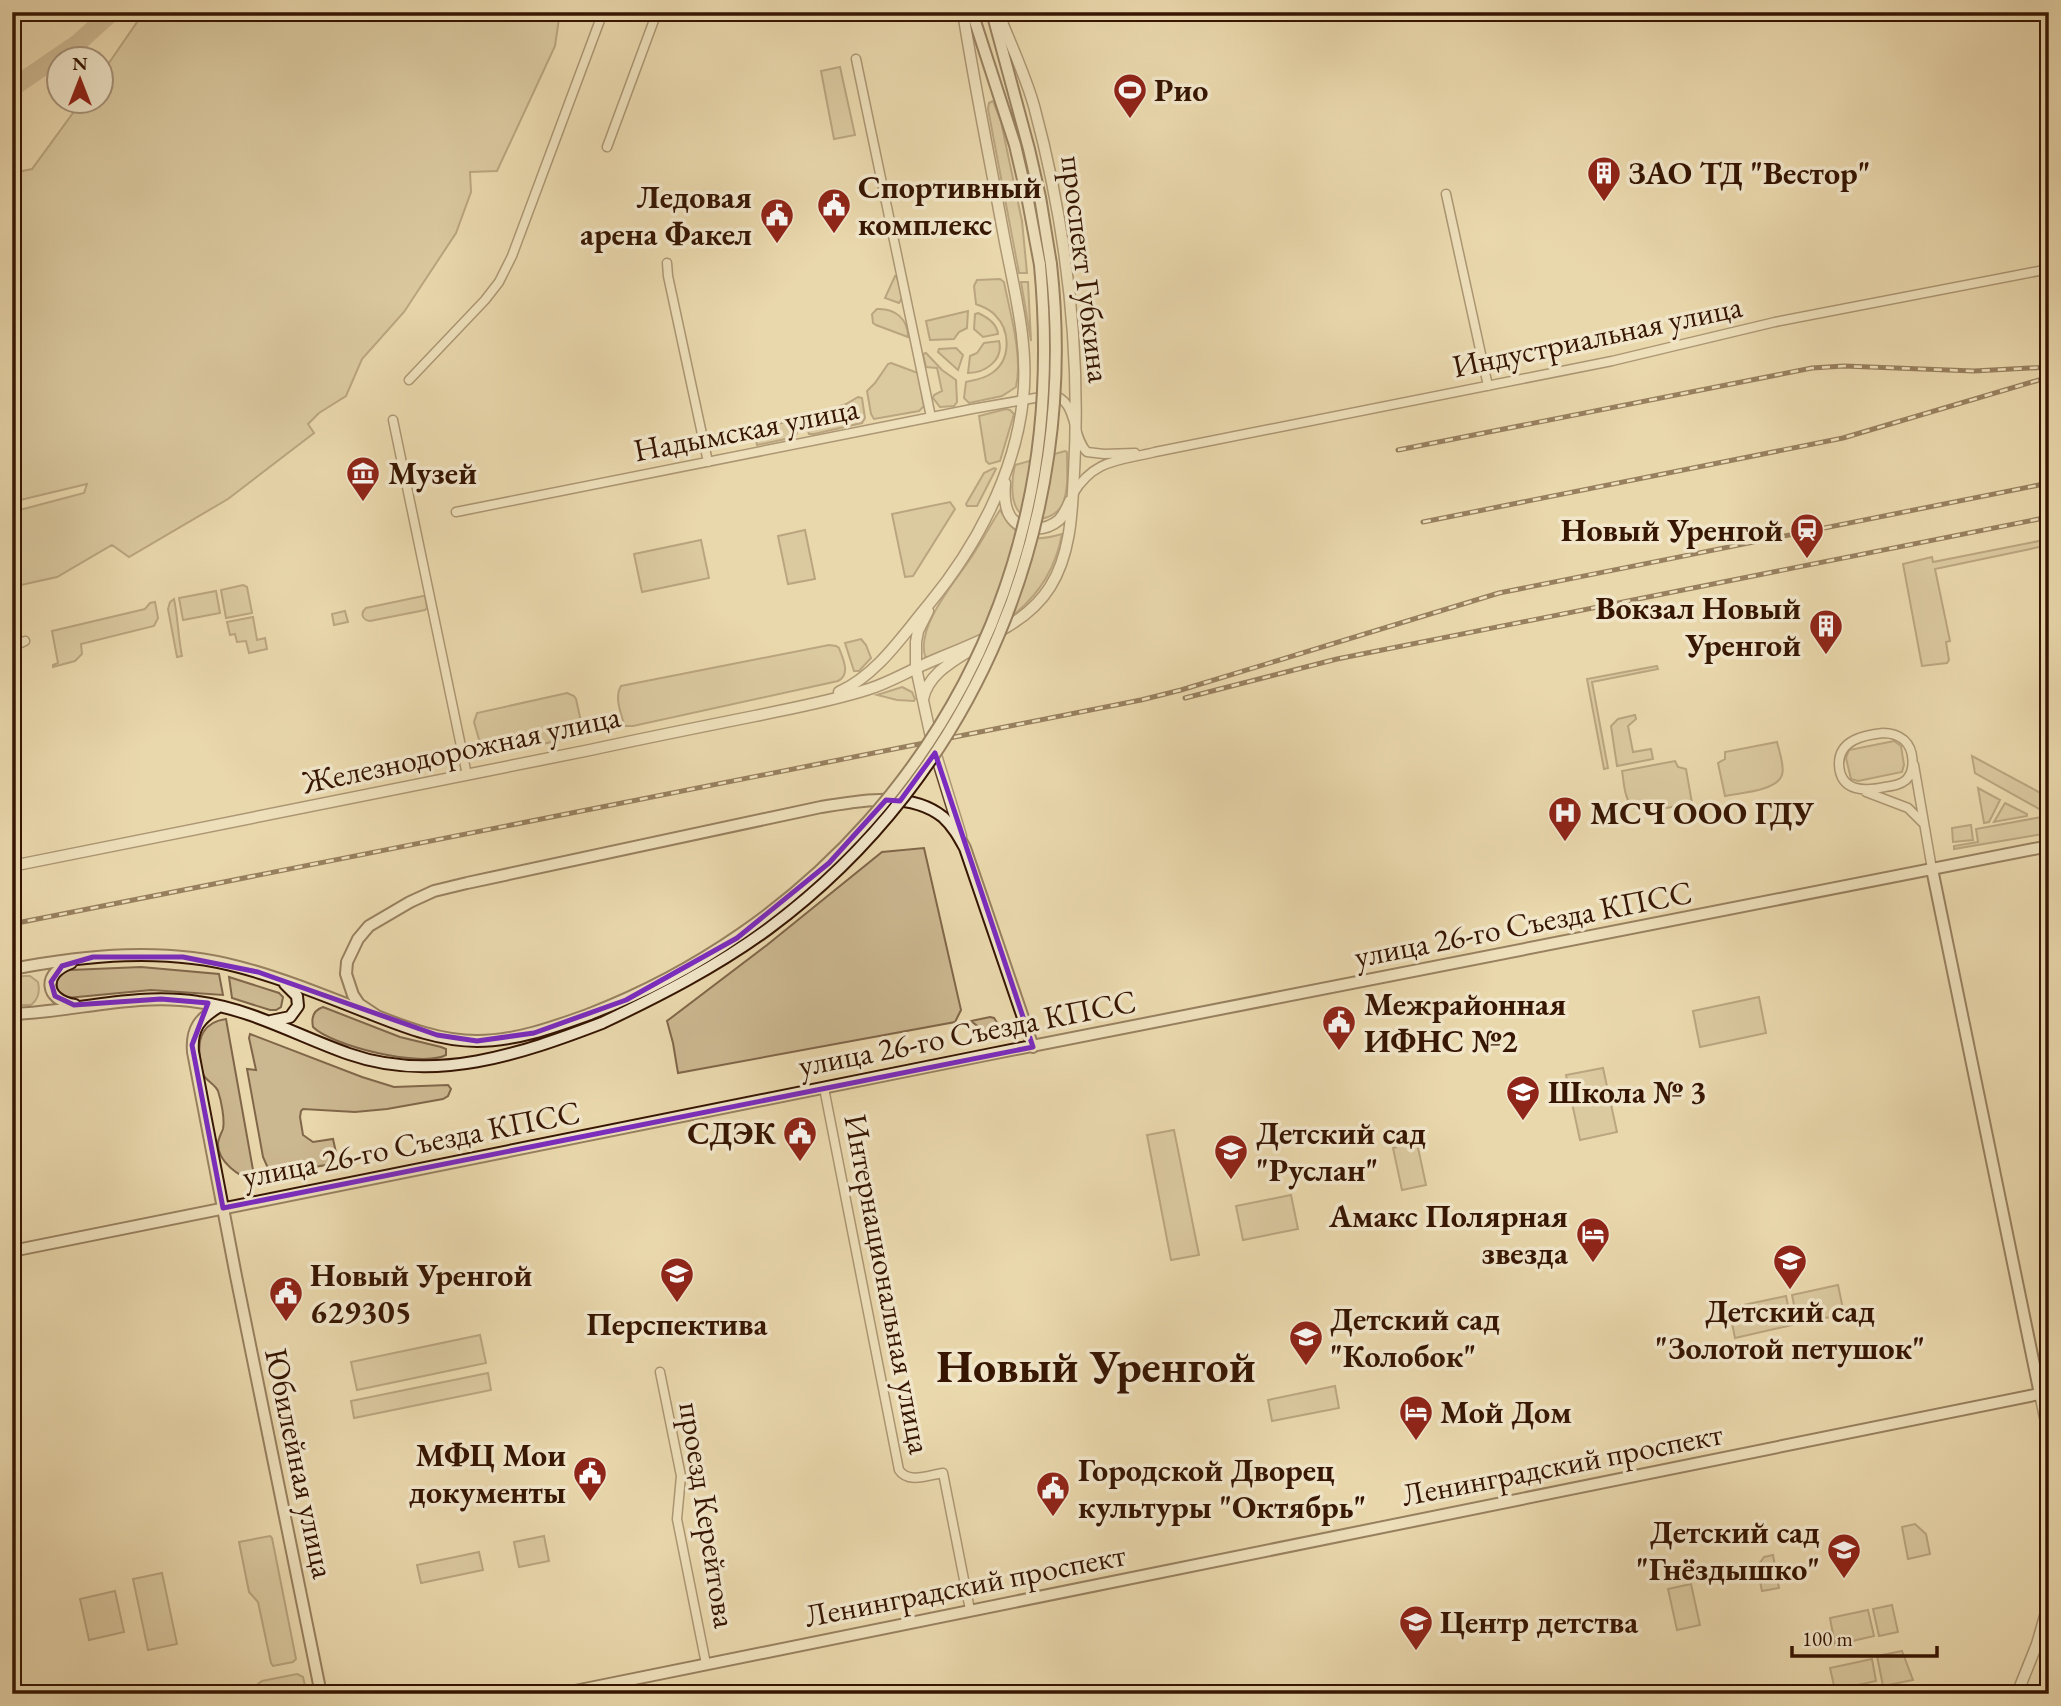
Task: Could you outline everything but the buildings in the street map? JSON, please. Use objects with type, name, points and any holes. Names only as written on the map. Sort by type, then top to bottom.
[{"type":"main road","points":[[12,1014],[162,999],[198,1002],[268,1021],[371,1061],[436,1067],[478,1062],[534,1048],[602,1023],[660,995],[712,966],[767,930],[837,872],[885,820],[927,765],[983,671],[1013,600],[1036,526],[1049,456],[1055,395],[1056,323],[1045,265],[1015,145],[972,12]]},
{"type":"main road","name":"проспект Губкина","points":[[995,12],[1040,197],[1045,265]]},
{"type":"main road","points":[[12,969],[93,957],[152,955],[202,959],[238,966],[280,980],[417,1031],[457,1040],[477,1041],[534,1032],[626,1000],[737,938],[830,863],[891,793],[957,694],[988,632],[1006,585],[1024,523],[1037,455],[1044,383],[1045,265]]},
{"type":"main road","points":[[377,1016],[359,1004],[348,985],[347,962],[352,949],[369,926],[379,918],[434,891],[821,807],[867,800],[898,801],[913,803],[935,812],[953,828],[965,848],[1033,1046]]},
{"type":"main road","name":"улица 26-го Съезда КПСС","points":[[12,1251],[2049,846]]},
{"type":"main road","points":[[1932,869],[2044,1393]]},
{"type":"main road","points":[[92,1006],[74,1005],[60,1000],[52,992],[51,982],[56,971],[62,966],[93,957]]},
{"type":"main road","points":[[268,1021],[290,1017],[298,1006],[297,996],[280,980]]},
{"type":"main road","name":"Юбилейная улица","points":[[220,1006],[198,1022],[192,1039],[193,1052],[321,1694]]},
{"type":"main road","name":"Ленинградский проспект","points":[[560,1694],[2044,1393]]},
{"type":"street","points":[[409,380],[499,282],[512,256],[603,12]]},
{"type":"street","points":[[607,147],[657,12]]},
{"type":"street","points":[[963,12],[1022,331],[1025,370],[1018,429],[998,494],[936,595],[918,631],[916,642],[916,668],[922,702],[939,768],[965,848]]},
{"type":"street","name":"проспект Губкина","points":[[916,668],[999,631],[1022,617],[1041,600],[1053,582],[1065,551],[1071,524],[1076,430],[1073,346],[1059,221],[1033,103],[995,12]]},
{"type":"street","points":[[856,59],[931,417]]},
{"type":"street","points":[[1446,194],[1488,386]]},
{"type":"street","points":[[667,263],[708,462]]},
{"type":"street","name":"Индустриальная улица","points":[[1073,494],[1084,478],[1095,469],[1155,452],[1612,361],[1775,323],[2049,269]]},
{"type":"street","name":"Надымская улица","points":[[456,512],[1052,395],[1067,404],[1076,430]]},
{"type":"street","points":[[393,420],[467,775]]},
{"type":"street","name":"Индустриальная улица","points":[[1076,430],[1084,449],[1094,454],[1155,452]]},
{"type":"street","points":[[1006,472],[1006,506],[1017,524],[1027,528],[1044,528],[1058,521],[1073,494]]},
{"type":"street","points":[[819,702],[869,675],[936,595]]},
{"type":"street","points":[[922,702],[924,692],[935,676],[999,631]]},
{"type":"street","points":[[12,647],[25,641]]},
{"type":"street","name":"Железнодорожная улица","points":[[12,866],[819,702],[875,687],[916,668]]},
{"type":"street","points":[[1924,824],[1908,808],[1847,783],[1840,768],[1842,751],[1851,741],[1876,733],[1891,733],[1905,740],[1912,753],[1932,869]]},
{"type":"street","points":[[1860,790],[1897,785],[1905,780],[1911,771],[1912,753]]},
{"type":"street","name":"Интернациональная улица","points":[[824,1088],[898,1470],[908,1478],[943,1473],[970,1610]]},
{"type":"street","name":"проезд Керейтова","points":[[660,1372],[681,1476],[677,1519],[706,1664]]},
{"type":"street","points":[[2044,1393],[2049,1436]]},
{"type":"street","points":[[2017,1694],[2048,1607]]},
{"type":"highlighted area","points":[[935,753],[1033,1047],[223,1208],[192,1045],[208,1003],[161,999],[74,1005],[55,996],[51,982],[62,966],[93,957],[183,957],[258,972],[437,1035],[477,1041],[534,1033],[626,1000],[737,938],[829,863],[886,800],[900,801]]},
{"type":"shaded area","points":[[144,12],[560,12],[555,46],[497,171],[470,172],[471,192],[456,233],[404,312],[362,359],[346,396],[319,413],[308,424],[314,433],[228,499],[129,557],[112,545],[57,577],[12,587],[12,512],[84,493],[87,484],[12,502],[12,173],[32,169],[71,116],[116,116],[116,53]]},
{"type":"shaded area","points":[[840,67],[855,135],[834,139],[821,71]]},
{"type":"shaded area","points":[[993,101],[1001,122],[1022,221],[1027,273],[1019,273],[988,109],[989,103]]},
{"type":"shaded area","points":[[895,276],[902,298],[899,303],[885,298]]},
{"type":"shaded area","points":[[1000,279],[1004,282],[1015,334],[1018,375],[1016,387],[1002,396],[969,403],[964,398],[966,382],[992,373],[1003,361],[1007,345],[1000,322],[991,311],[976,304],[974,286],[977,280]]},
{"type":"shaded area","points":[[1021,282],[1028,282],[1031,341]]},
{"type":"shaded area","points":[[877,309],[889,310],[899,316],[906,325],[908,337],[873,323],[872,314]]},
{"type":"shaded area","points":[[968,311],[967,328],[959,332],[954,339],[930,340],[926,321]]},
{"type":"shaded area","points":[[978,313],[991,321],[998,334],[983,337],[974,329],[975,314]]},
{"type":"shaded area","points":[[999,341],[999,354],[992,364],[981,371],[968,373],[970,356],[977,353],[984,343]]},
{"type":"shaded area","points":[[956,348],[963,355],[958,370],[938,352],[939,349]]},
{"type":"shaded area","points":[[926,353],[956,380],[957,402],[954,406],[940,407],[933,398],[942,391],[937,368],[926,367],[923,354]]},
{"type":"shaded area","points":[[891,363],[918,373],[924,406],[919,411],[874,419],[867,391]]},
{"type":"shaded area","points":[[858,397],[862,398],[865,418],[862,423],[809,434],[805,422],[807,417],[846,404]]},
{"type":"shaded area","points":[[1006,409],[1014,414],[1000,461],[989,464],[986,461],[979,416]]},
{"type":"shaded area","points":[[793,421],[797,433],[795,437],[757,445],[755,428]]},
{"type":"shaded area","points":[[1065,451],[1067,485],[1063,503],[1048,517],[1028,518],[1017,509],[1012,493],[1015,465]]},
{"type":"shaded area","points":[[996,469],[977,506],[967,506],[984,473]]},
{"type":"shaded area","points":[[950,502],[955,509],[913,576],[905,577],[892,514]]},
{"type":"shaded area","points":[[1000,510],[1007,522],[1025,536],[1043,538],[1062,534],[1055,559],[1044,581],[1014,615],[974,639],[928,658],[925,656],[924,643],[932,616]]},
{"type":"shaded area","points":[[805,530],[815,579],[788,584],[778,536]]},
{"type":"shaded area","points":[[2049,539],[2049,545],[1935,569],[1950,641],[1946,642],[1949,660],[1947,663],[1922,666],[1903,564],[1932,557],[1933,562]]},
{"type":"shaded area","points":[[701,540],[709,578],[642,592],[634,554]]},
{"type":"shaded area","points":[[243,585],[247,587],[252,613],[226,618],[221,590]]},
{"type":"shaded area","points":[[216,591],[220,613],[183,620],[179,598]]},
{"type":"shaded area","points":[[425,596],[425,610],[370,621],[363,616],[366,608]]},
{"type":"shaded area","points":[[174,599],[182,656],[177,657],[168,609]]},
{"type":"shaded area","points":[[155,602],[158,618],[154,626],[81,644],[82,654],[75,661],[53,667],[58,663],[52,631],[145,609]]},
{"type":"shaded area","points":[[345,611],[348,622],[334,625],[332,614]]},
{"type":"shaded area","points":[[253,617],[257,640],[265,638],[267,649],[249,653],[246,641],[237,642],[235,634],[230,635],[227,622]]},
{"type":"shaded area","points":[[861,639],[871,658],[859,671],[854,671],[845,643]]},
{"type":"shaded area","points":[[829,645],[839,648],[844,661],[844,674],[838,681],[633,726],[624,724],[618,700],[621,686]]},
{"type":"shaded area","points":[[1657,666],[1658,669],[1592,682],[1608,768],[1604,769],[1587,679]]},
{"type":"shaded area","points":[[902,687],[912,692],[914,701],[877,695]]},
{"type":"shaded area","points":[[567,693],[576,699],[583,731],[581,736],[499,753],[482,750],[474,722],[477,713]]},
{"type":"shaded area","points":[[1635,715],[1636,719],[1628,726],[1633,752],[1651,749],[1653,759],[1617,766],[1611,726],[1618,719]]},
{"type":"shaded area","points":[[1894,741],[1901,746],[1904,765],[1902,772],[1858,781],[1851,779],[1846,758],[1849,750]]},
{"type":"shaded area","points":[[1777,742],[1783,767],[1779,780],[1765,788],[1725,796],[1718,763],[1725,759],[1725,752]]},
{"type":"shaded area","points":[[1972,756],[2048,797],[2048,805],[2041,810],[1975,773]]},
{"type":"shaded area","points":[[1675,761],[1678,767],[1686,769],[1692,803],[1651,810],[1642,810],[1631,805],[1622,771]]},
{"type":"shaded area","points":[[1978,788],[2000,800],[1989,822],[1984,823]]},
{"type":"shaded area","points":[[2005,803],[2027,814],[2027,816],[1994,822]]},
{"type":"shaded area","points":[[2047,816],[2049,829],[2043,834],[1954,849],[1954,846],[1978,842],[1976,829]]},
{"type":"shaded area","points":[[1971,825],[1973,840],[1953,842],[1952,828]]},
{"type":"shaded area","points":[[924,848],[961,1010],[955,1022],[678,1073],[667,1021],[882,852]]},
{"type":"shaded area","points":[[141,967],[219,974],[223,995],[151,990],[67,998],[58,992],[58,978],[70,970]]},
{"type":"shaded area","points":[[30,976],[38,982],[37,997],[31,1005],[12,1005],[12,978]]},
{"type":"shaded area","points":[[229,977],[279,993],[283,997],[281,1007],[270,1010],[232,998]]},
{"type":"shaded area","points":[[1759,997],[1766,1033],[1700,1047],[1693,1011]]},
{"type":"shaded area","points":[[323,1007],[400,1037],[441,1047],[446,1049],[446,1055],[418,1059],[398,1057],[338,1041],[313,1027],[314,1014]]},
{"type":"shaded area","points":[[990,1017],[998,1024],[992,1032],[984,1031],[971,1021]]},
{"type":"shaded area","points":[[226,1019],[255,1181],[242,1176],[225,1163],[219,1151],[219,1138],[223,1129],[220,1099],[217,1089],[204,1076],[201,1068],[201,1037],[212,1023]]},
{"type":"shaded area","points":[[250,1034],[394,1087],[448,1085],[451,1089],[443,1099],[387,1109],[355,1112],[303,1109],[300,1117],[303,1135],[313,1142],[333,1139],[337,1157],[331,1164],[271,1175],[263,1157],[247,1069],[256,1070]]},
{"type":"shaded area","points":[[1603,1068],[1617,1132],[1580,1140],[1566,1075]]},
{"type":"shaded area","points":[[1174,1130],[1199,1255],[1171,1260],[1147,1135]]},
{"type":"shaded area","points":[[1417,1143],[1426,1185],[1402,1190],[1393,1148]]},
{"type":"shaded area","points":[[1291,1195],[1298,1229],[1243,1240],[1236,1206]]},
{"type":"shaded area","points":[[1838,1285],[1844,1314],[1798,1324],[1792,1295]]},
{"type":"shaded area","points":[[1786,1296],[1792,1325],[1735,1338],[1729,1308]]},
{"type":"shaded area","points":[[480,1335],[486,1363],[357,1390],[351,1362]]},
{"type":"shaded area","points":[[488,1373],[491,1390],[354,1418],[351,1401]]},
{"type":"shaded area","points":[[1335,1386],[1339,1408],[1272,1421],[1268,1400]]},
{"type":"shaded area","points":[[1915,1524],[1926,1534],[1930,1554],[1908,1559],[1902,1527]]},
{"type":"shaded area","points":[[270,1536],[296,1659],[273,1666],[258,1602],[249,1592],[239,1542]]},
{"type":"shaded area","points":[[544,1536],[549,1561],[519,1567],[514,1542]]},
{"type":"shaded area","points":[[479,1552],[483,1570],[421,1583],[417,1565]]},
{"type":"shaded area","points":[[1773,1555],[1779,1588],[1762,1591],[1757,1567],[1764,1557]]},
{"type":"shaded area","points":[[162,1573],[177,1644],[148,1650],[133,1579]]},
{"type":"shaded area","points":[[1691,1584],[1700,1625],[1677,1630],[1668,1589]]},
{"type":"shaded area","points":[[115,1591],[124,1632],[89,1640],[80,1599]]},
{"type":"shaded area","points":[[1892,1605],[1898,1632],[1879,1636],[1873,1609]]},
{"type":"shaded area","points":[[1868,1610],[1874,1636],[1835,1645],[1830,1618]]},
{"type":"shaded area","points":[[1902,1651],[1913,1680],[1883,1686],[1877,1656]]},
{"type":"shaded area","points":[[1872,1659],[1876,1681],[1835,1690],[1830,1668]]},
{"type":"shaded area","points":[[297,1674],[303,1677],[307,1694],[259,1694],[258,1684],[262,1681]]},
{"type":"waterway","points":[[12,88],[78,43],[112,12]]},
{"type":"railway","points":[[1398,450],[1812,368],[1844,366],[1974,371],[2049,367]]},
{"type":"railway","points":[[1423,522],[1843,438],[2049,377]]},
{"type":"railway","points":[[12,924],[1141,700],[1499,593],[2049,483]]},
{"type":"railway","points":[[1185,698],[1337,659],[2049,517]]},
{"type":"place","name":"Рио","points":[[1130,120]]},
{"type":"place","name":"ЗАО ТД \"Вестор\"","points":[[1604,203]]},
{"type":"place","name":"Спортивный комплекс","points":[[834,235]]},
{"type":"place","name":"Ледовая арена Факел","points":[[777,245]]},
{"type":"place","name":"Музей","points":[[363,503]]},
{"type":"place","name":"Новый Уренгой","points":[[1807,560]]},
{"type":"place","name":"Вокзал Новый Уренгой","points":[[1826,656]]},
{"type":"place","name":"МСЧ ООО ГДУ","points":[[1565,843]]},
{"type":"place","name":"Межрайонная ИФНС №2","points":[[1339,1052]]},
{"type":"place","name":"Школа № 3","points":[[1523,1122]]},
{"type":"place","name":"СДЭК","points":[[800,1163]]},
{"type":"place","name":"Детский сад \"Руслан\"","points":[[1231,1181]]},
{"type":"place","name":"Амакс Полярная звезда","points":[[1593,1264]]},
{"type":"place","name":"Детский сад \"Золотой петушок\"","points":[[1790,1291]]},
{"type":"place","name":"Перспектива","points":[[677,1304]]},
{"type":"place","name":"Новый Уренгой 629305","points":[[286,1323]]},
{"type":"place","name":"Детский сад \"Колобок\"","points":[[1306,1367]]},
{"type":"place","name":"Мой Дом","points":[[1416,1442]]},
{"type":"place","name":"МФЦ Мои документы","points":[[590,1503]]},
{"type":"place","name":"Городской Дворец культуры \"Октябрь\"","points":[[1053,1518]]},
{"type":"place","name":"Детский сад \"Гнёздышко\"","points":[[1844,1580]]},
{"type":"place","name":"Центр детства","points":[[1416,1652]]},
{"type":"district","name":"Новый Уренгой","points":[[1096,1366]]}]
